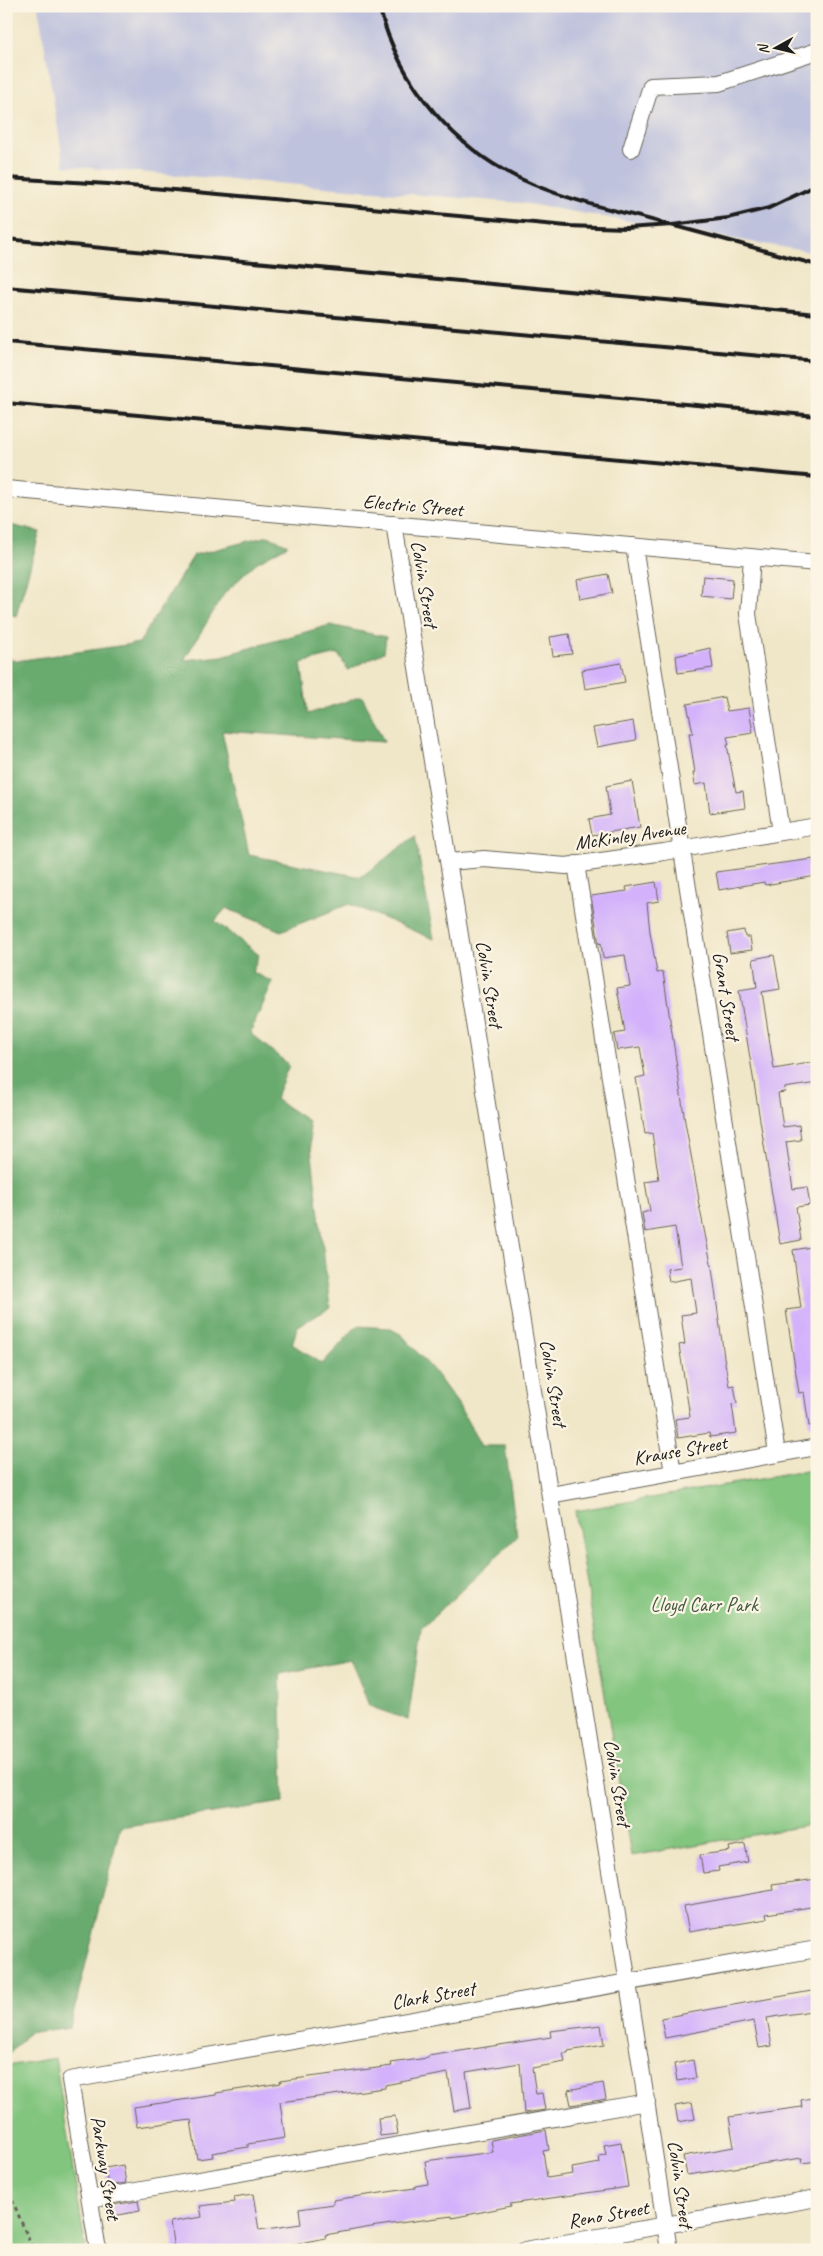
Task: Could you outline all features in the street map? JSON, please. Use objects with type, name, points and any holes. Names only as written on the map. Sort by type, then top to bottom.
[{"type":"street","points":[[631,149],[651,86],[719,83],[817,51]]},
{"type":"street","name":"Electric Street","points":[[6,489],[817,563]]},
{"type":"street","name":"Colvin Street","points":[[394,524],[647,2102],[669,2250]]},
{"type":"street","name":"Grant Street","points":[[634,546],[777,1453]]},
{"type":"street","points":[[752,557],[748,614],[782,832]]},
{"type":"street","name":"McKinley Avenue","points":[[449,862],[484,859],[550,866],[576,864],[682,849],[817,826]]},
{"type":"street","points":[[576,864],[672,1473]]},
{"type":"street","name":"Krause Street","points":[[550,1495],[817,1447]]},
{"type":"street","name":"Clark Street","points":[[73,2094],[70,2080],[817,1949]]},
{"type":"street","name":"Parkway Street","points":[[73,2094],[98,2250]]},
{"type":"street","points":[[90,2200],[647,2102]]},
{"type":"street","name":"Reno Street","points":[[525,2250],[817,2198]]},
{"type":"path","points":[[6,2088],[9,2091],[6,2108]]},
{"type":"path","points":[[6,2185],[33,2250]]},
{"type":"shaded area","points":[[38,6],[817,6],[817,253],[522,203],[64,166]]},
{"type":"green space","points":[[6,524],[40,532],[16,616],[6,613]]},
{"type":"green space","points":[[268,536],[288,545],[256,563],[224,594],[184,660],[222,656],[330,625],[386,637],[384,652],[348,670],[338,654],[301,663],[308,714],[362,696],[384,742],[222,731],[249,855],[361,877],[415,836],[434,939],[349,904],[281,931],[226,908],[215,921],[259,955],[252,972],[273,982],[250,1033],[289,1065],[275,1099],[308,1121],[330,1308],[298,1326],[292,1344],[322,1364],[357,1326],[389,1328],[402,1335],[433,1370],[458,1404],[481,1446],[505,1446],[517,1537],[421,1629],[408,1720],[369,1706],[351,1660],[280,1674],[284,1802],[120,1827],[70,2027],[28,2033],[6,2058],[6,657],[16,661],[139,643],[194,555]]},
{"type":"green space","name":"Lloyd Carr Park","points":[[817,1469],[817,1824],[631,1856],[575,1511]]},
{"type":"green space","points":[[55,2058],[86,2250],[6,2250],[6,2066]]},
{"type":"building","points":[[608,574],[612,593],[580,599],[577,580]]},
{"type":"building","points":[[703,576],[733,579],[731,599],[701,596]]},
{"type":"building","points":[[569,634],[572,654],[553,656],[550,637]]},
{"type":"building","points":[[710,648],[713,668],[678,673],[676,656]]},
{"type":"building","points":[[621,663],[625,682],[585,689],[582,670]]},
{"type":"building","points":[[724,697],[727,711],[749,708],[753,733],[727,737],[736,792],[743,791],[745,808],[710,813],[706,783],[695,785],[689,733],[693,733],[687,704]]},
{"type":"building","points":[[633,721],[636,740],[597,747],[593,728]]},
{"type":"building","points":[[632,781],[640,827],[592,835],[589,819],[610,815],[606,786]]},
{"type":"building","points":[[813,859],[816,876],[765,885],[764,882],[719,890],[716,872]]},
{"type":"building","points":[[656,882],[659,901],[647,903],[650,932],[657,973],[663,972],[685,1122],[712,1268],[724,1357],[729,1386],[734,1385],[737,1403],[732,1404],[736,1433],[710,1437],[709,1433],[678,1438],[675,1419],[690,1417],[679,1345],[685,1344],[681,1315],[696,1313],[691,1278],[669,1282],[667,1269],[681,1267],[675,1227],[645,1232],[642,1213],[650,1211],[645,1182],[659,1180],[652,1133],[645,1134],[636,1078],[645,1076],[640,1047],[617,1050],[614,1034],[625,1032],[617,988],[630,986],[625,955],[603,958],[591,896],[627,891],[626,887]]},
{"type":"building","points":[[744,930],[745,937],[750,937],[752,950],[730,953],[727,933]]},
{"type":"building","points":[[774,955],[780,989],[762,992],[774,1069],[815,1062],[817,1070],[817,1083],[784,1088],[785,1092],[778,1093],[783,1127],[799,1125],[801,1140],[786,1142],[793,1189],[807,1187],[810,1205],[796,1207],[801,1240],[780,1244],[739,990],[757,987],[753,959]]},
{"type":"building","points":[[811,1247],[817,1278],[817,1425],[809,1426],[804,1392],[799,1393],[786,1310],[801,1308],[793,1250]]},
{"type":"building","points":[[745,1844],[748,1862],[718,1867],[719,1871],[703,1873],[700,1855],[730,1851],[729,1847]]},
{"type":"building","points":[[817,1879],[817,1906],[766,1914],[767,1919],[689,1932],[684,1906],[773,1890],[772,1885]]},
{"type":"building","points":[[817,1990],[817,2010],[767,2018],[772,2046],[759,2048],[754,2021],[665,2038],[661,2018]]},
{"type":"building","points":[[601,2025],[604,2045],[568,2051],[568,2053],[563,2053],[565,2062],[532,2068],[536,2094],[542,2093],[545,2110],[524,2113],[520,2063],[466,2072],[471,2108],[454,2111],[448,2073],[385,2085],[385,2088],[280,2102],[285,2138],[248,2144],[248,2147],[212,2153],[213,2157],[197,2159],[191,2120],[137,2127],[134,2107],[216,2095],[216,2093],[281,2083],[280,2081],[392,2066],[391,2063],[428,2058],[428,2056],[551,2037],[550,2031]]},
{"type":"building","points":[[693,2060],[696,2078],[677,2081],[674,2064]]},
{"type":"building","points":[[603,2083],[606,2099],[571,2105],[568,2090]]},
{"type":"building","points":[[817,2097],[817,2161],[803,2163],[802,2158],[687,2175],[683,2156],[734,2147],[729,2117],[802,2107],[801,2100]]},
{"type":"building","points":[[692,2103],[695,2119],[678,2122],[675,2106]]},
{"type":"building","points":[[395,2116],[398,2134],[380,2136],[378,2118]]},
{"type":"building","points":[[546,2130],[549,2150],[543,2151],[547,2178],[573,2174],[572,2168],[600,2163],[599,2156],[606,2155],[604,2145],[621,2142],[628,2187],[510,2204],[511,2206],[452,2218],[452,2216],[377,2226],[325,2235],[326,2238],[262,2250],[174,2250],[170,2222],[202,2217],[200,2206],[235,2202],[234,2197],[253,2194],[259,2230],[301,2224],[299,2209],[334,2204],[333,2200],[415,2188],[415,2186],[428,2184],[425,2161],[493,2152],[491,2140]]},
{"type":"building","points":[[123,2165],[126,2183],[108,2186],[105,2168]]},
{"type":"building","points":[[138,2201],[140,2211],[108,2217],[106,2206]]},
{"type":"railway","points":[[379,6],[388,35],[416,89],[456,135],[479,154],[505,171],[532,184],[580,201],[817,265]]},
{"type":"railway","points":[[6,178],[108,184],[567,226],[626,228],[672,225],[728,218],[769,208],[817,185]]},
{"type":"railway","points":[[6,239],[817,314]]},
{"type":"railway","points":[[6,287],[817,361]]},
{"type":"railway","points":[[6,342],[817,416]]},
{"type":"railway","points":[[6,403],[817,477]]}]
